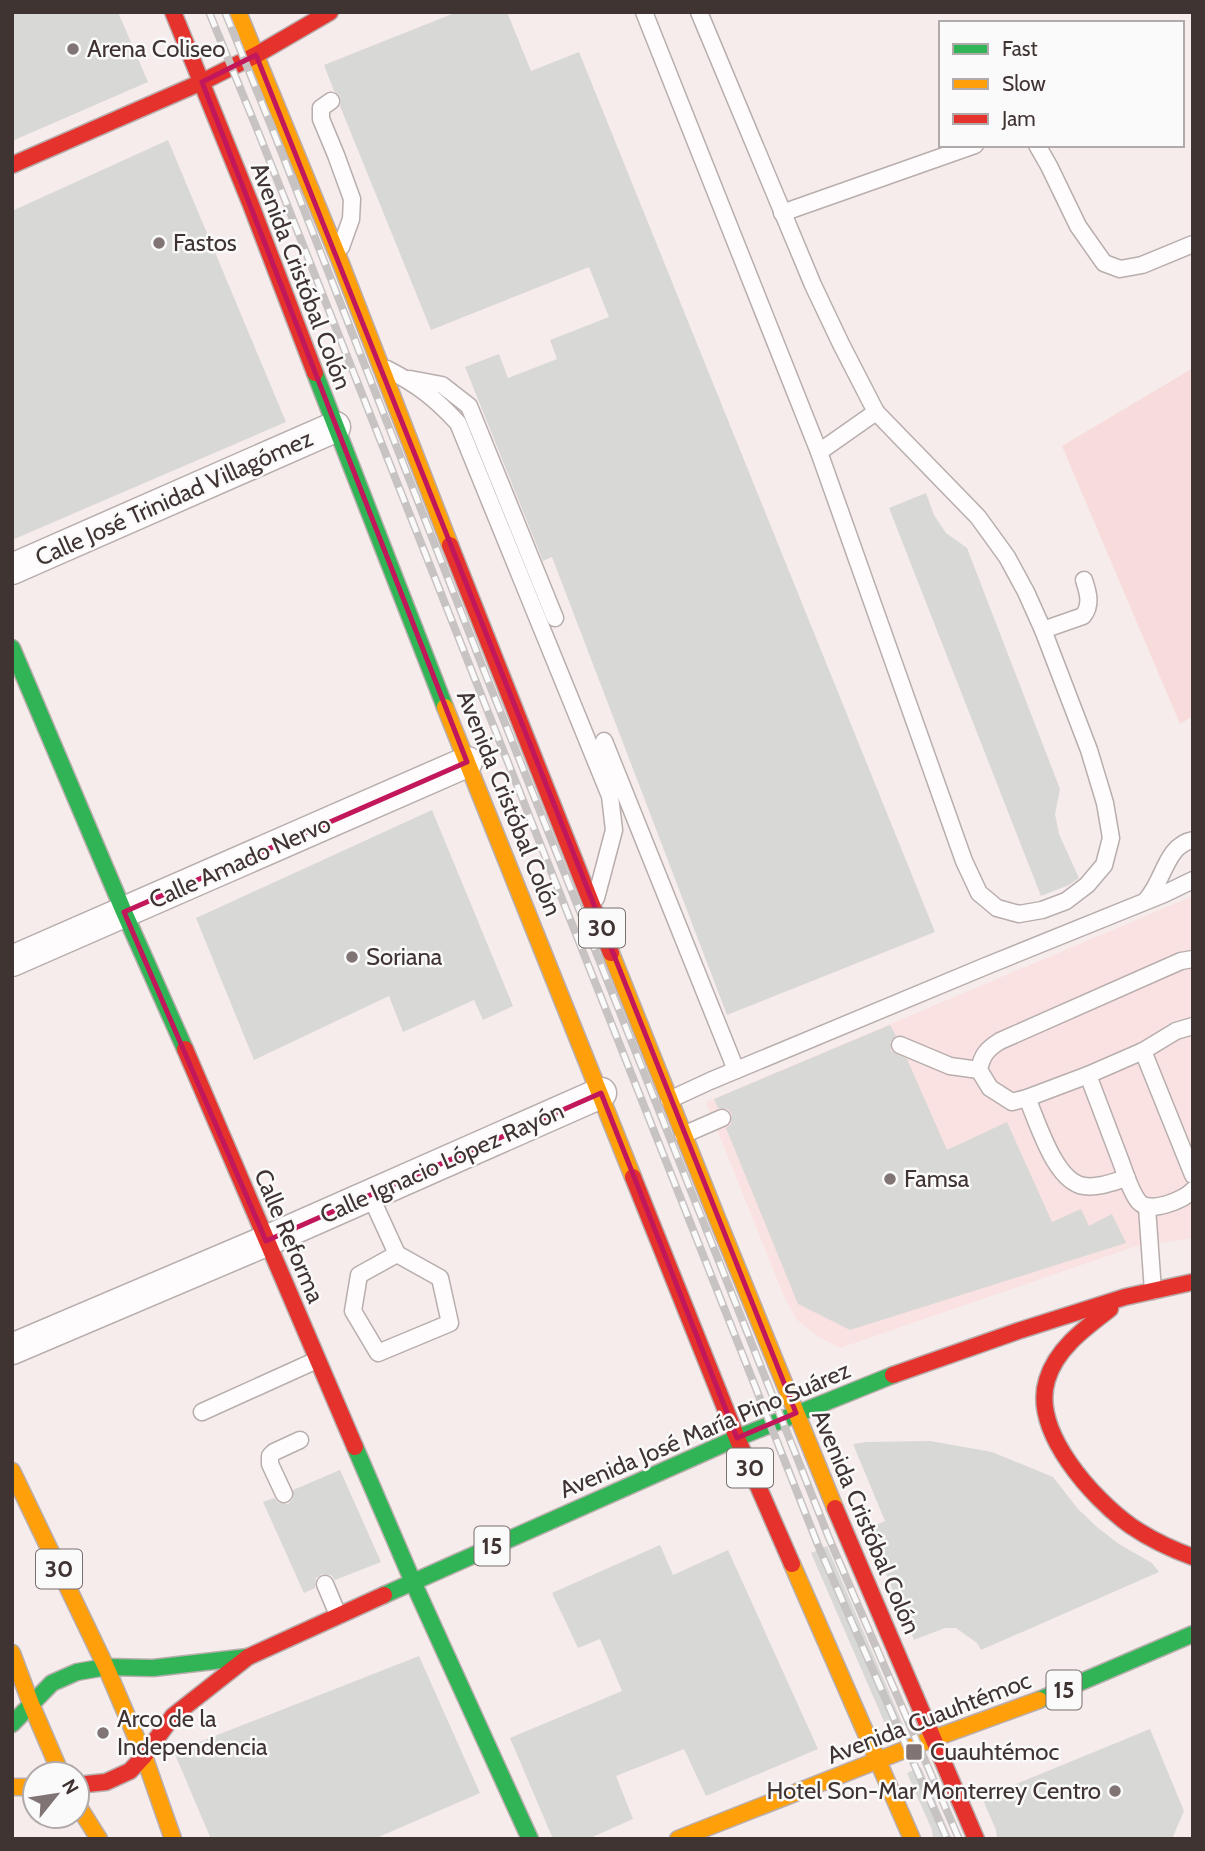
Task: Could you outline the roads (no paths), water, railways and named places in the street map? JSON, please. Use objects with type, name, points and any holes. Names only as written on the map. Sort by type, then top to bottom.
[{"type":"main road","name":"Avenida Cristóbal Colón","points":[[173,12],[251,205],[467,762],[737,1438],[912,1839]]},
{"type":"main road","name":"Avenida Cristóbal Colón","points":[[238,12],[338,256],[683,1135],[796,1413],[975,1839]]},
{"type":"main road","points":[[12,164],[202,82],[256,55],[330,12]]},
{"type":"main road","name":"Calle Reforma","points":[[12,648],[412,1582],[530,1839]]},
{"type":"main road","name":"Avenida José María Pino Suárez","points":[[91,1784],[106,1782],[130,1771],[173,1716],[248,1657],[338,1615],[737,1438],[879,1380],[1125,1297],[1193,1282]]},
{"type":"main road","points":[[1125,1297],[1074,1339],[1054,1365],[1044,1396],[1048,1422],[1063,1454],[1089,1488],[1109,1508],[1170,1549],[1193,1557]]},
{"type":"main road","name":"30","points":[[12,1471],[106,1667],[144,1756],[173,1839]]},
{"type":"main road","name":"Avenida Cuauhtémoc","points":[[678,1839],[932,1739],[1055,1695],[1193,1634]]},
{"type":"main road","points":[[12,1653],[55,1760]]},
{"type":"main road","name":"Avenida José María Pino Suárez","points":[[12,1724],[52,1684],[77,1672],[106,1667],[153,1668],[248,1657]]},
{"type":"street","name":"Calle José Trinidad Villagómez","points":[[12,569],[335,427]]},
{"type":"street","name":"Calle Amado Nervo","points":[[12,961],[467,762]]},
{"type":"street","name":"Calle Ignacio López Rayón","points":[[12,1349],[266,1241],[601,1093]]},
{"type":"lane","points":[[644,12],[819,452],[964,861],[979,893],[997,908],[1019,914],[1042,910],[1066,901],[1087,885],[1104,865],[1111,838],[1105,803],[1089,750],[1043,630],[1007,557],[978,517],[877,412],[813,285],[705,15]]},
{"type":"lane","points":[[331,101],[321,108],[321,119],[352,199],[351,219],[338,256]]},
{"type":"lane","points":[[782,213],[969,147]]},
{"type":"lane","points":[[1038,147],[1078,226],[1104,263],[1120,268],[1142,265],[1193,244]]},
{"type":"lane","points":[[381,366],[438,400],[458,423],[610,796],[614,830],[594,908]]},
{"type":"lane","points":[[405,378],[442,385],[469,407],[555,618]]},
{"type":"lane","points":[[819,452],[877,412]]},
{"type":"lane","points":[[1043,630],[1083,616],[1088,604],[1084,580]]},
{"type":"lane","points":[[604,741],[736,1070]]},
{"type":"lane","points":[[1146,901],[1158,885],[1173,852],[1185,842],[1193,840]]},
{"type":"lane","points":[[669,1100],[1193,880]]},
{"type":"lane","points":[[1193,959],[1181,961],[1000,1041],[989,1047],[982,1056],[979,1070],[990,1088],[1012,1102],[1088,1075],[1143,1051],[1176,1031],[1193,1027]]},
{"type":"lane","points":[[900,1045],[950,1066],[979,1070]]},
{"type":"lane","points":[[1143,1051],[1193,1175]]},
{"type":"lane","points":[[1088,1075],[1127,1178],[1139,1201],[1147,1207],[1155,1207],[1187,1196],[1193,1190]]},
{"type":"lane","points":[[1027,1098],[1056,1164],[1066,1177],[1085,1187],[1100,1186],[1127,1178]]},
{"type":"lane","points":[[683,1135],[722,1118]]},
{"type":"lane","points":[[370,1195],[397,1254],[440,1278],[450,1323],[379,1353],[353,1311],[359,1275],[397,1254]]},
{"type":"lane","points":[[1147,1207],[1153,1291]]},
{"type":"lane","points":[[202,1412],[317,1360]]},
{"type":"lane","points":[[284,1493],[270,1464],[270,1456],[300,1440]]},
{"type":"lane","points":[[325,1584],[338,1615]]},
{"type":"railway","points":[[209,12],[818,1545],[947,1839]]},
{"type":"railway","points":[[225,12],[829,1538],[959,1839]]},
{"type":"place","name":"Arena Coliseo","points":[[73,49]]},
{"type":"place","name":"Fastos","points":[[159,243]]},
{"type":"place","name":"Soriana","points":[[352,957]]},
{"type":"place","name":"Famsa","points":[[890,1179]]},
{"type":"place","name":"Arco de la Independencia","points":[[103,1733]]},
{"type":"place","name":"Cuauhtémoc","points":[[914,1752]]},
{"type":"place","name":"Hotel Son-Mar Monterrey Centro","points":[[1115,1791]]}]
